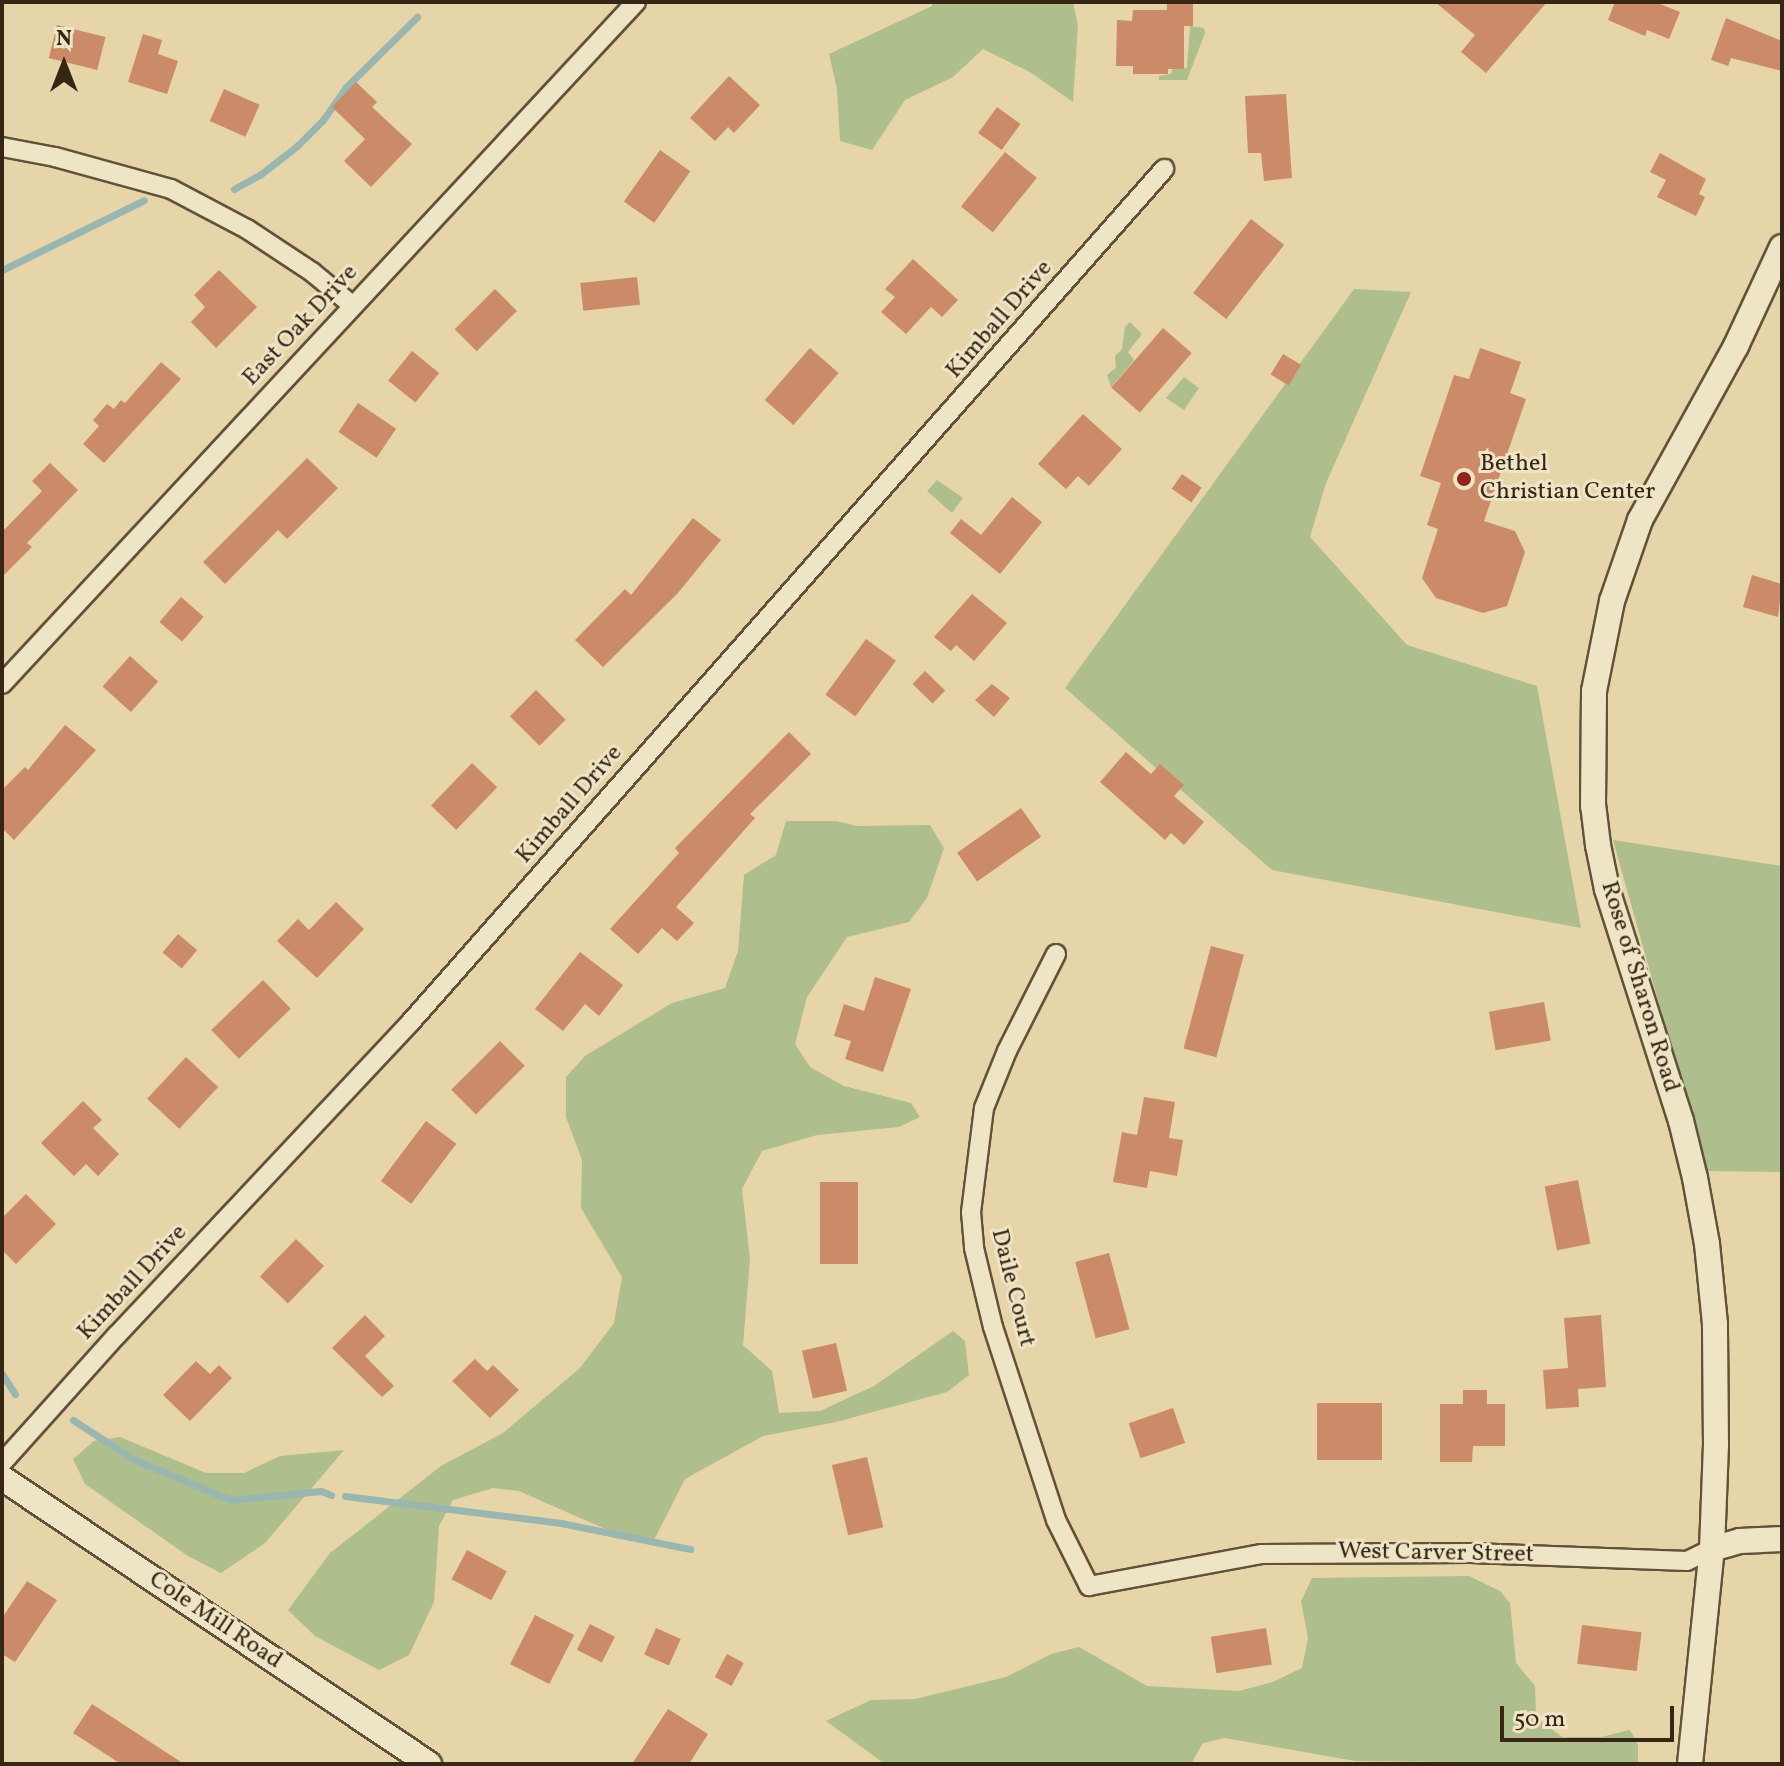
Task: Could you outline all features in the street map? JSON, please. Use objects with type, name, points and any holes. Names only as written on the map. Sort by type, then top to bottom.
[{"type":"street","name":"East Oak Drive","points":[[2,684],[636,2]]},
{"type":"street","points":[[2,147],[83,163],[171,189],[247,229],[312,272],[352,305]]},
{"type":"street","name":"Kimball Drive","points":[[2,1463],[127,1324],[420,1013],[1164,169]]},
{"type":"street","name":"Rose of Sharon Road","points":[[1690,1764],[1712,1549],[1716,1445],[1715,1324],[1707,1244],[1681,1121],[1607,889],[1593,806],[1594,691],[1612,601],[1640,520],[1736,346],[1782,247]]},
{"type":"street","name":"Daile Court","points":[[1056,954],[1007,1051],[984,1108],[971,1212],[974,1248],[993,1327],[1056,1520],[1089,1586]]},
{"type":"street","name":"Cole Mill Road","points":[[2,1478],[429,1764]]},
{"type":"street","name":"West Carver Street","points":[[1089,1586],[1262,1554],[1471,1553],[1687,1561],[1712,1549],[1740,1541],[1782,1539]]},
{"type":"green space","points":[[933,2],[1073,2],[1078,26],[1073,102],[1030,72],[983,49],[953,77],[905,100],[872,150],[840,141],[837,89],[829,54],[932,6]]},
{"type":"green space","points":[[1190,26],[1204,28],[1205,33],[1187,80],[1159,80],[1159,76],[1171,74],[1173,68],[1187,68]]},
{"type":"green space","points":[[1354,289],[1411,292],[1326,483],[1310,537],[1407,645],[1537,686],[1581,928],[1272,870],[1065,688]]},
{"type":"green space","points":[[1130,322],[1142,334],[1128,352],[1134,360],[1111,387],[1107,375],[1116,368],[1115,356],[1122,349],[1125,327]]},
{"type":"green space","points":[[1184,377],[1199,388],[1184,410],[1166,398]]},
{"type":"green space","points":[[937,480],[963,498],[952,513],[927,491]]},
{"type":"green space","points":[[786,821],[836,821],[857,826],[930,825],[944,848],[927,898],[909,922],[847,937],[807,997],[795,1044],[810,1067],[844,1086],[911,1103],[920,1117],[899,1127],[817,1135],[762,1151],[742,1189],[750,1259],[743,1345],[772,1371],[779,1413],[820,1411],[874,1386],[953,1331],[965,1341],[969,1375],[947,1392],[836,1422],[763,1436],[685,1479],[653,1542],[603,1528],[519,1491],[493,1488],[453,1500],[439,1526],[434,1602],[409,1655],[379,1670],[315,1636],[288,1610],[330,1553],[441,1466],[503,1433],[580,1368],[614,1323],[622,1277],[581,1208],[582,1160],[566,1117],[566,1077],[585,1056],[672,1003],[725,988],[738,951],[744,875],[776,855]]},
{"type":"green space","points":[[1613,840],[1782,866],[1782,1172],[1706,1171]]},
{"type":"green space","points":[[120,1437],[206,1473],[244,1473],[280,1456],[344,1450],[265,1543],[221,1573],[188,1556],[85,1484],[73,1459],[94,1441]]},
{"type":"green space","points":[[1469,1576],[1500,1591],[1510,1603],[1516,1663],[1535,1686],[1536,1717],[1562,1737],[1601,1737],[1630,1730],[1638,1745],[1638,1764],[1355,1761],[1225,1738],[1203,1743],[1191,1764],[885,1764],[826,1721],[871,1700],[915,1699],[1006,1677],[1051,1654],[1079,1647],[1147,1686],[1239,1691],[1273,1682],[1302,1668],[1308,1638],[1301,1601],[1312,1578]]},
{"type":"building","points":[[1167,2],[1193,2],[1193,26],[1184,26],[1184,69],[1168,69],[1168,74],[1133,74],[1133,66],[1116,66],[1117,20],[1132,21],[1133,10],[1167,10]]},
{"type":"building","points":[[1435,2],[1547,2],[1486,73],[1461,52],[1475,35]]},
{"type":"building","points":[[1615,2],[1655,2],[1680,12],[1669,39],[1647,30],[1645,36],[1608,20]]},
{"type":"building","points":[[1726,18],[1782,41],[1782,71],[1731,58],[1728,66],[1711,60]]},
{"type":"building","points":[[57,25],[106,37],[97,70],[49,58]]},
{"type":"building","points":[[143,34],[162,40],[158,54],[178,61],[167,94],[128,82]]},
{"type":"building","points":[[729,76],[760,105],[734,133],[728,127],[715,141],[690,118]]},
{"type":"building","points":[[356,82],[377,102],[372,107],[412,144],[371,187],[344,161],[365,139],[332,107]]},
{"type":"building","points":[[224,89],[260,105],[245,137],[210,121]]},
{"type":"building","points":[[1286,94],[1292,178],[1264,181],[1261,153],[1248,153],[1245,96]]},
{"type":"building","points":[[997,107],[1020,124],[1002,150],[978,133]]},
{"type":"building","points":[[660,150],[690,171],[654,223],[624,202]]},
{"type":"building","points":[[1005,152],[1037,178],[993,232],[961,206]]},
{"type":"building","points":[[1660,153],[1706,179],[1699,194],[1705,197],[1696,216],[1657,197],[1666,180],[1650,172]]},
{"type":"building","points":[[1251,219],[1284,245],[1226,319],[1193,293]]},
{"type":"building","points":[[913,259],[958,300],[942,317],[931,307],[906,334],[881,312],[895,297],[885,289]]},
{"type":"building","points":[[219,270],[257,307],[216,348],[191,322],[205,307],[194,295]]},
{"type":"building","points":[[637,277],[640,305],[583,311],[580,283]]},
{"type":"building","points":[[495,289],[517,311],[477,351],[455,329]]},
{"type":"building","points":[[1163,328],[1192,353],[1140,413],[1111,388]]},
{"type":"building","points":[[810,348],[839,373],[793,425],[765,400]]},
{"type":"building","name":"Bethel Christian Center","points":[[1480,348],[1521,362],[1510,393],[1526,399],[1484,521],[1515,531],[1525,552],[1507,606],[1483,613],[1436,598],[1422,578],[1438,529],[1427,525],[1441,483],[1420,476],[1454,375],[1469,379]]},
{"type":"building","points":[[412,351],[439,373],[415,403],[388,381]]},
{"type":"building","points":[[1283,354],[1301,365],[1289,385],[1271,375]]},
{"type":"building","points":[[161,362],[181,379],[104,463],[83,444],[99,426],[93,420],[107,404],[114,409],[121,400],[125,403]]},
{"type":"building","points":[[358,403],[396,429],[377,458],[338,432]]},
{"type":"building","points":[[1083,414],[1122,449],[1089,486],[1078,476],[1066,489],[1038,464]]},
{"type":"building","points":[[307,458],[338,488],[287,539],[278,530],[225,584],[203,562]]},
{"type":"building","points":[[50,463],[78,490],[27,543],[32,547],[2,577],[2,532],[42,491],[32,481]]},
{"type":"building","points":[[1182,474],[1202,488],[1191,503],[1172,489]]},
{"type":"building","points":[[1012,497],[1042,522],[1000,574],[950,533],[961,519],[981,535]]},
{"type":"building","points":[[693,518],[721,540],[678,593],[603,667],[575,640],[625,589],[631,595]]},
{"type":"building","points":[[1752,575],[1782,584],[1778,617],[1743,607]]},
{"type":"building","points":[[972,594],[1007,623],[974,661],[956,645],[951,651],[934,637]]},
{"type":"building","points":[[181,597],[204,617],[182,642],[159,622]]},
{"type":"building","points":[[866,639],[896,661],[855,717],[825,695]]},
{"type":"building","points":[[130,656],[158,681],[131,712],[103,686]]},
{"type":"building","points":[[925,671],[945,690],[933,703],[912,684]]},
{"type":"building","points":[[992,684],[1010,698],[994,717],[975,700]]},
{"type":"building","points":[[536,690],[566,720],[540,746],[510,716]]},
{"type":"building","points":[[65,725],[96,750],[14,840],[2,828],[2,790],[25,767],[28,770]]},
{"type":"building","points":[[789,732],[811,754],[750,814],[755,818],[676,907],[694,923],[677,941],[662,928],[638,954],[610,929],[679,853],[675,848]]},
{"type":"building","points":[[1126,752],[1151,774],[1160,764],[1184,785],[1174,796],[1204,822],[1184,845],[1171,833],[1165,840],[1100,782]]},
{"type":"building","points":[[472,763],[497,787],[456,830],[431,805]]},
{"type":"building","points":[[1021,808],[1041,837],[977,881],[957,853]]},
{"type":"building","points":[[336,902],[364,929],[317,978],[277,941],[298,919],[309,930]]},
{"type":"building","points":[[178,934],[197,950],[182,968],[163,952]]},
{"type":"building","points":[[1211,946],[1244,955],[1216,1057],[1184,1048]]},
{"type":"building","points":[[580,952],[623,985],[599,1016],[585,1004],[563,1031],[535,1009]]},
{"type":"building","points":[[875,977],[911,989],[883,1072],[845,1059],[851,1041],[834,1036],[844,1004],[864,1011]]},
{"type":"building","points":[[263,980],[291,1009],[239,1059],[211,1030]]},
{"type":"building","points":[[1544,1002],[1551,1040],[1496,1050],[1489,1012]]},
{"type":"building","points":[[500,1041],[525,1066],[476,1115],[451,1090]]},
{"type":"building","points":[[186,1057],[218,1087],[179,1129],[147,1099]]},
{"type":"building","points":[[1144,1097],[1175,1102],[1169,1138],[1183,1140],[1177,1176],[1150,1171],[1147,1188],[1113,1182],[1122,1132],[1137,1135]]},
{"type":"building","points":[[83,1101],[102,1120],[93,1128],[119,1154],[98,1176],[86,1164],[74,1176],[41,1143]]},
{"type":"building","points":[[426,1121],[456,1144],[411,1204],[381,1181]]},
{"type":"building","points":[[1578,1180],[1590,1244],[1557,1250],[1545,1186]]},
{"type":"building","points":[[820,1182],[858,1182],[858,1264],[820,1264]]},
{"type":"building","points":[[26,1194],[56,1224],[16,1264],[2,1250],[2,1218]]},
{"type":"building","points":[[296,1239],[324,1266],[288,1303],[260,1276]]},
{"type":"building","points":[[1109,1253],[1129,1329],[1096,1338],[1075,1262]]},
{"type":"building","points":[[365,1315],[385,1336],[365,1356],[394,1386],[382,1397],[332,1348]]},
{"type":"building","points":[[1601,1315],[1606,1387],[1578,1389],[1579,1407],[1546,1409],[1543,1370],[1568,1368],[1564,1318]]},
{"type":"building","points":[[836,1343],[847,1391],[813,1399],[802,1351]]},
{"type":"building","points":[[475,1359],[487,1371],[493,1365],[519,1390],[490,1418],[452,1381]]},
{"type":"building","points":[[196,1361],[210,1374],[219,1365],[232,1378],[190,1421],[163,1395]]},
{"type":"building","points":[[1463,1390],[1487,1390],[1487,1404],[1505,1404],[1505,1446],[1473,1446],[1472,1462],[1440,1462],[1440,1404],[1463,1404]]},
{"type":"building","points":[[1317,1403],[1382,1403],[1382,1460],[1317,1460]]},
{"type":"building","points":[[1173,1408],[1185,1443],[1141,1458],[1129,1423]]},
{"type":"building","points":[[867,1457],[883,1527],[848,1535],[832,1465]]},
{"type":"building","points":[[467,1550],[507,1571],[491,1600],[452,1579]]},
{"type":"building","points":[[27,1581],[57,1600],[15,1662],[2,1654],[2,1618]]},
{"type":"building","points":[[535,1615],[574,1635],[549,1684],[510,1664]]},
{"type":"building","points":[[590,1624],[615,1637],[602,1663],[577,1650]]},
{"type":"building","points":[[1582,1625],[1642,1632],[1637,1671],[1577,1664]]},
{"type":"building","points":[[656,1628],[681,1639],[669,1665],[644,1654]]},
{"type":"building","points":[[1266,1628],[1272,1665],[1216,1673],[1211,1637]]},
{"type":"building","points":[[727,1654],[744,1663],[732,1686],[715,1677]]},
{"type":"building","points":[[92,1704],[184,1764],[121,1764],[73,1733]]},
{"type":"building","points":[[668,1709],[708,1734],[689,1764],[632,1764]]},
{"type":"waterway","points":[[234,189],[261,174],[297,146],[323,120],[346,87],[417,17]]},
{"type":"waterway","points":[[2,270],[144,200]]},
{"type":"waterway","points":[[2,1374],[15,1394]]},
{"type":"waterway","points":[[73,1420],[133,1459],[231,1500],[321,1491],[331,1495]]},
{"type":"waterway","points":[[345,1496],[561,1523],[690,1549]]},
{"type":"place","name":"Bethel Christian Center","points":[[1464,479]]}]
